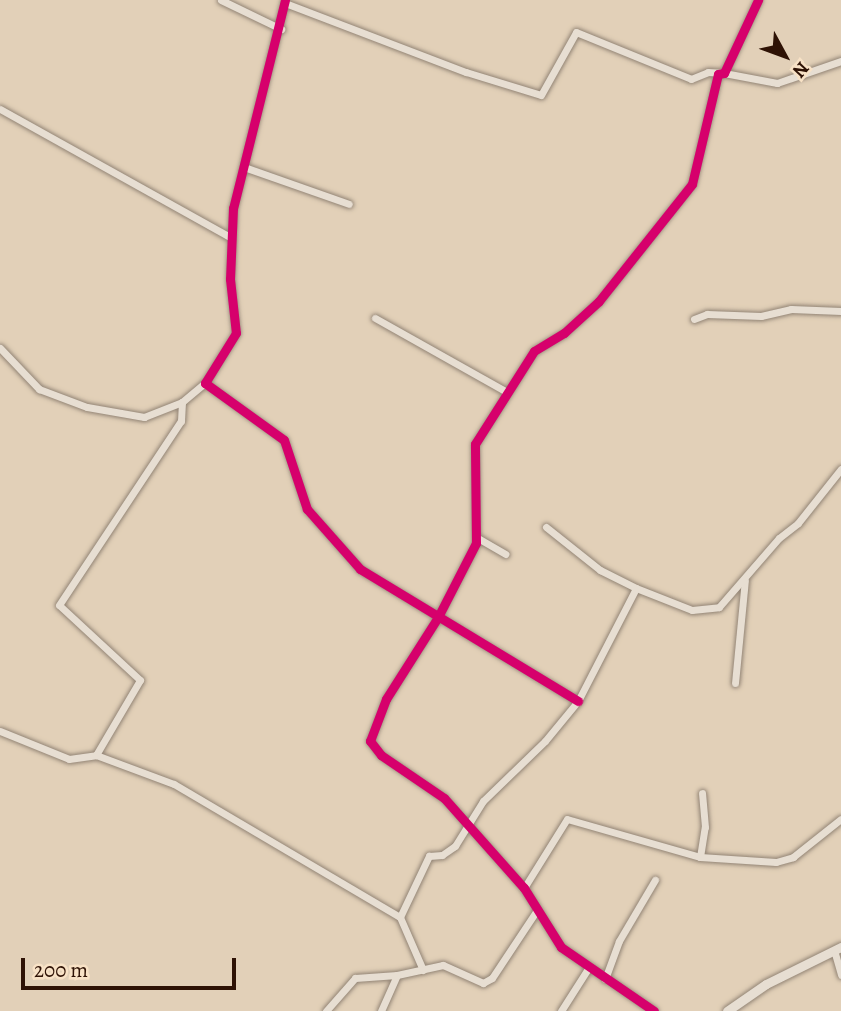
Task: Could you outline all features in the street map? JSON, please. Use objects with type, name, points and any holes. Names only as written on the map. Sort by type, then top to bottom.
[{"type":"street","points":[[221,0],[281,29]]},
{"type":"street","points":[[724,73],[758,0]]},
{"type":"street","points":[[0,348],[39,388],[87,407],[144,417],[182,402],[205,383],[236,333],[233,208],[281,29],[285,2],[466,72],[541,95],[576,33],[691,79],[708,72],[777,83],[841,61]]},
{"type":"street","points":[[654,1011],[561,947],[524,888],[444,798],[381,755],[370,741],[386,699],[438,617],[477,537],[475,444],[534,351],[564,333],[628,270],[692,184],[718,74],[724,73]]},
{"type":"street","points":[[0,109],[232,237]]},
{"type":"street","points":[[244,167],[349,204]]},
{"type":"street","points":[[694,319],[707,314],[761,316],[791,309],[841,312]]},
{"type":"street","points":[[375,318],[507,392]]},
{"type":"street","points":[[205,383],[284,440],[307,509],[360,569],[578,701]]},
{"type":"street","points":[[96,755],[141,680],[59,605],[181,421],[182,402]]},
{"type":"street","points":[[546,527],[600,570],[636,588],[692,610],[719,607],[779,538],[798,523],[841,469]]},
{"type":"street","points":[[477,537],[506,554]]},
{"type":"street","points":[[735,683],[745,579]]},
{"type":"street","points":[[400,917],[429,856],[442,855],[455,846],[483,801],[545,741],[578,701],[636,588]]},
{"type":"street","points":[[0,731],[69,759],[96,755],[174,784],[226,810],[282,851],[400,917],[423,971]]},
{"type":"street","points":[[700,857],[705,827],[702,793]]},
{"type":"street","points":[[524,888],[567,819],[700,857],[785,861],[841,819]]},
{"type":"street","points":[[606,979],[619,941],[655,880]]},
{"type":"street","points":[[327,1011],[355,978],[397,975],[443,965],[483,983],[492,978],[537,911]]},
{"type":"street","points":[[727,1011],[766,984],[837,948],[841,975]]},
{"type":"street","points":[[561,1011],[589,967]]},
{"type":"street","points":[[380,1011],[397,975]]},
{"type":"cycle path","points":[[285,0],[233,208],[230,279],[236,333],[205,383],[284,440],[307,509],[360,569],[578,701]]},
{"type":"cycle path","points":[[654,1011],[561,947],[524,888],[444,798],[381,755],[370,741],[386,699],[438,617],[476,543],[475,444],[534,351],[564,333],[599,301],[692,184],[718,74],[724,73],[758,0]]}]
